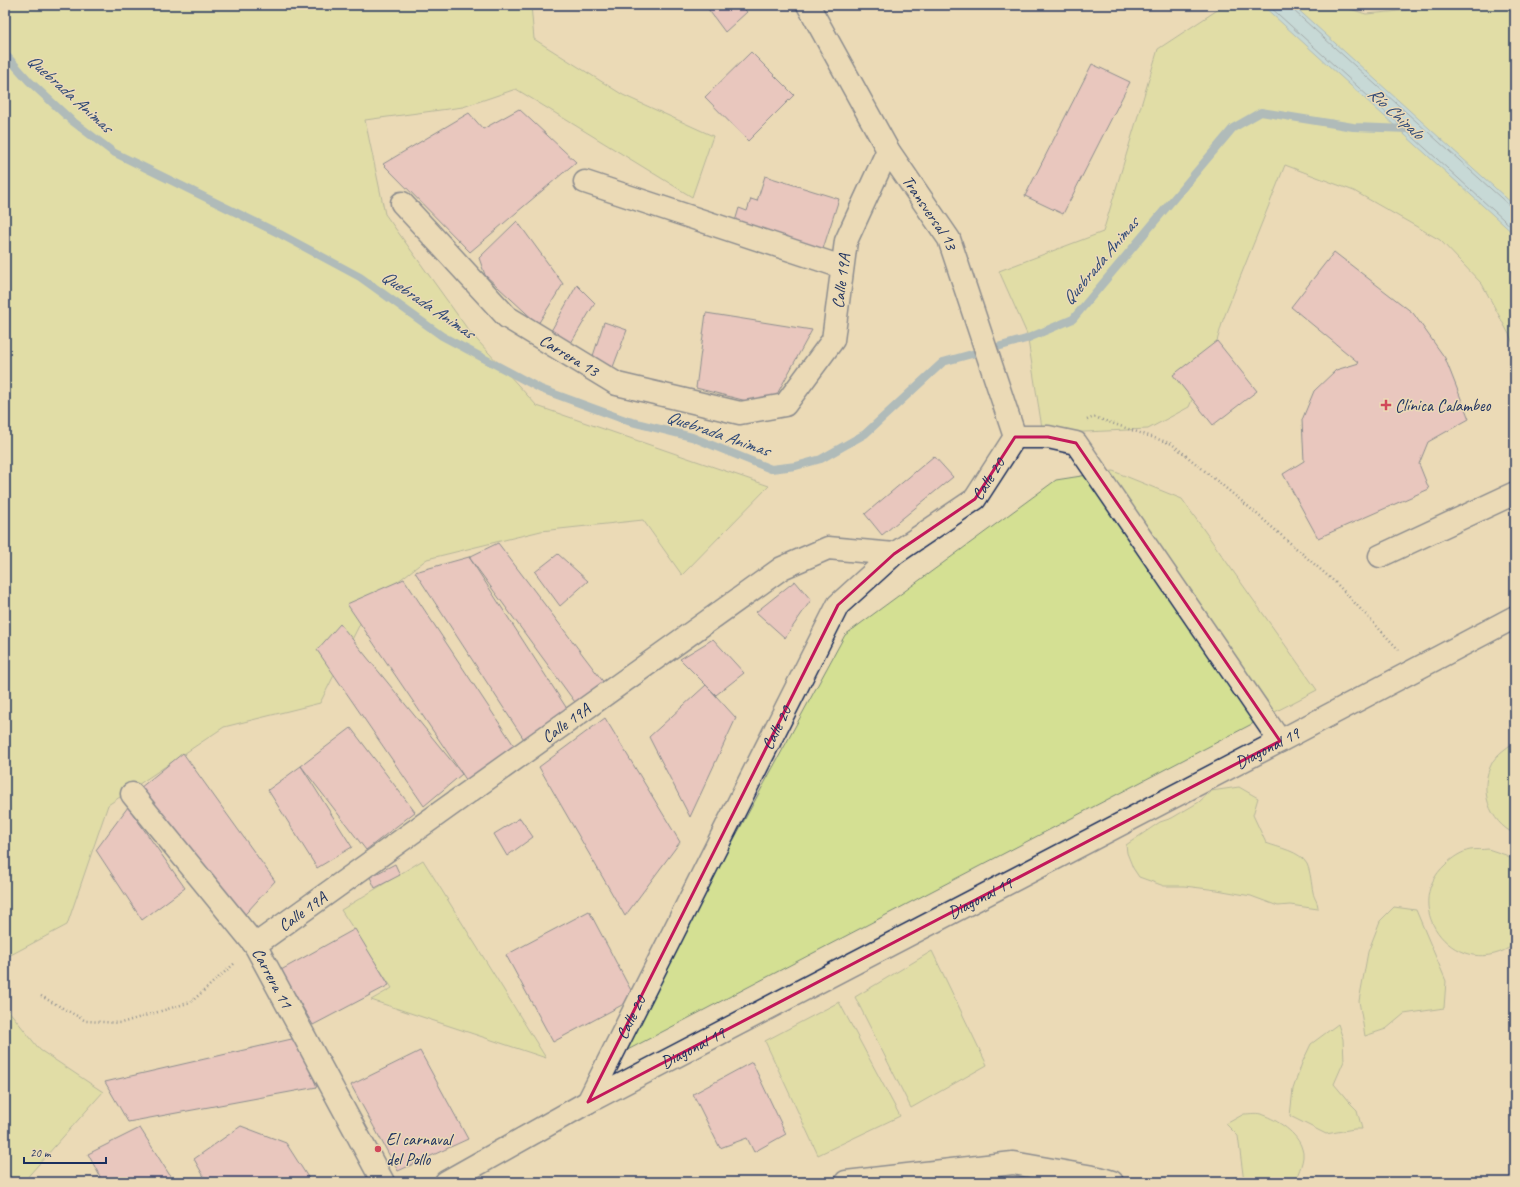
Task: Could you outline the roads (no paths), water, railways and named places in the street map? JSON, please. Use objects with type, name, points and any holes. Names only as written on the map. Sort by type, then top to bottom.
[{"type":"street","name":"Transversal 13","points":[[808,5],[888,150],[949,239],[1015,437]]},
{"type":"street","name":"Calle 19A","points":[[785,405],[833,340],[846,241],[888,150]]},
{"type":"street","points":[[585,182],[842,267]]},
{"type":"street","name":"Carrera 13","points":[[402,203],[507,317],[617,384],[740,413],[785,405]]},
{"type":"street","points":[[1015,437],[1048,437],[1076,443],[1280,741]]},
{"type":"street","name":"Calle 20","points":[[588,1102],[838,605],[894,554],[975,499],[1015,437]]},
{"type":"street","points":[[1380,556],[1515,493]]},
{"type":"street","name":"Calle 19A","points":[[255,945],[782,568],[828,548],[894,554]]},
{"type":"street","name":"Diagonal 19","points":[[446,1182],[588,1102],[1515,617]]},
{"type":"street","name":"Carrera 11","points":[[132,794],[255,945],[383,1182]]},
{"type":"street","points":[[846,1182],[1013,1163],[1099,1178],[1112,1182]]},
{"type":"water","name":"Río Chipalo","points":[[1262,5],[1293,5],[1515,206],[1515,235]]},
{"type":"waterway","name":"Quebrada Animas","points":[[5,54],[29,81],[71,120],[113,152],[280,234],[360,277],[442,336],[541,389],[628,421],[692,437],[771,469],[796,466],[821,459],[865,434],[943,362],[1026,339],[1073,319],[1233,128],[1261,112],[1353,127],[1409,129]]},
{"type":"place","name":"Clínica Calambeo","points":[[1386,405]]},
{"type":"place","name":"El carnaval del Pollo","points":[[378,1149]]}]
